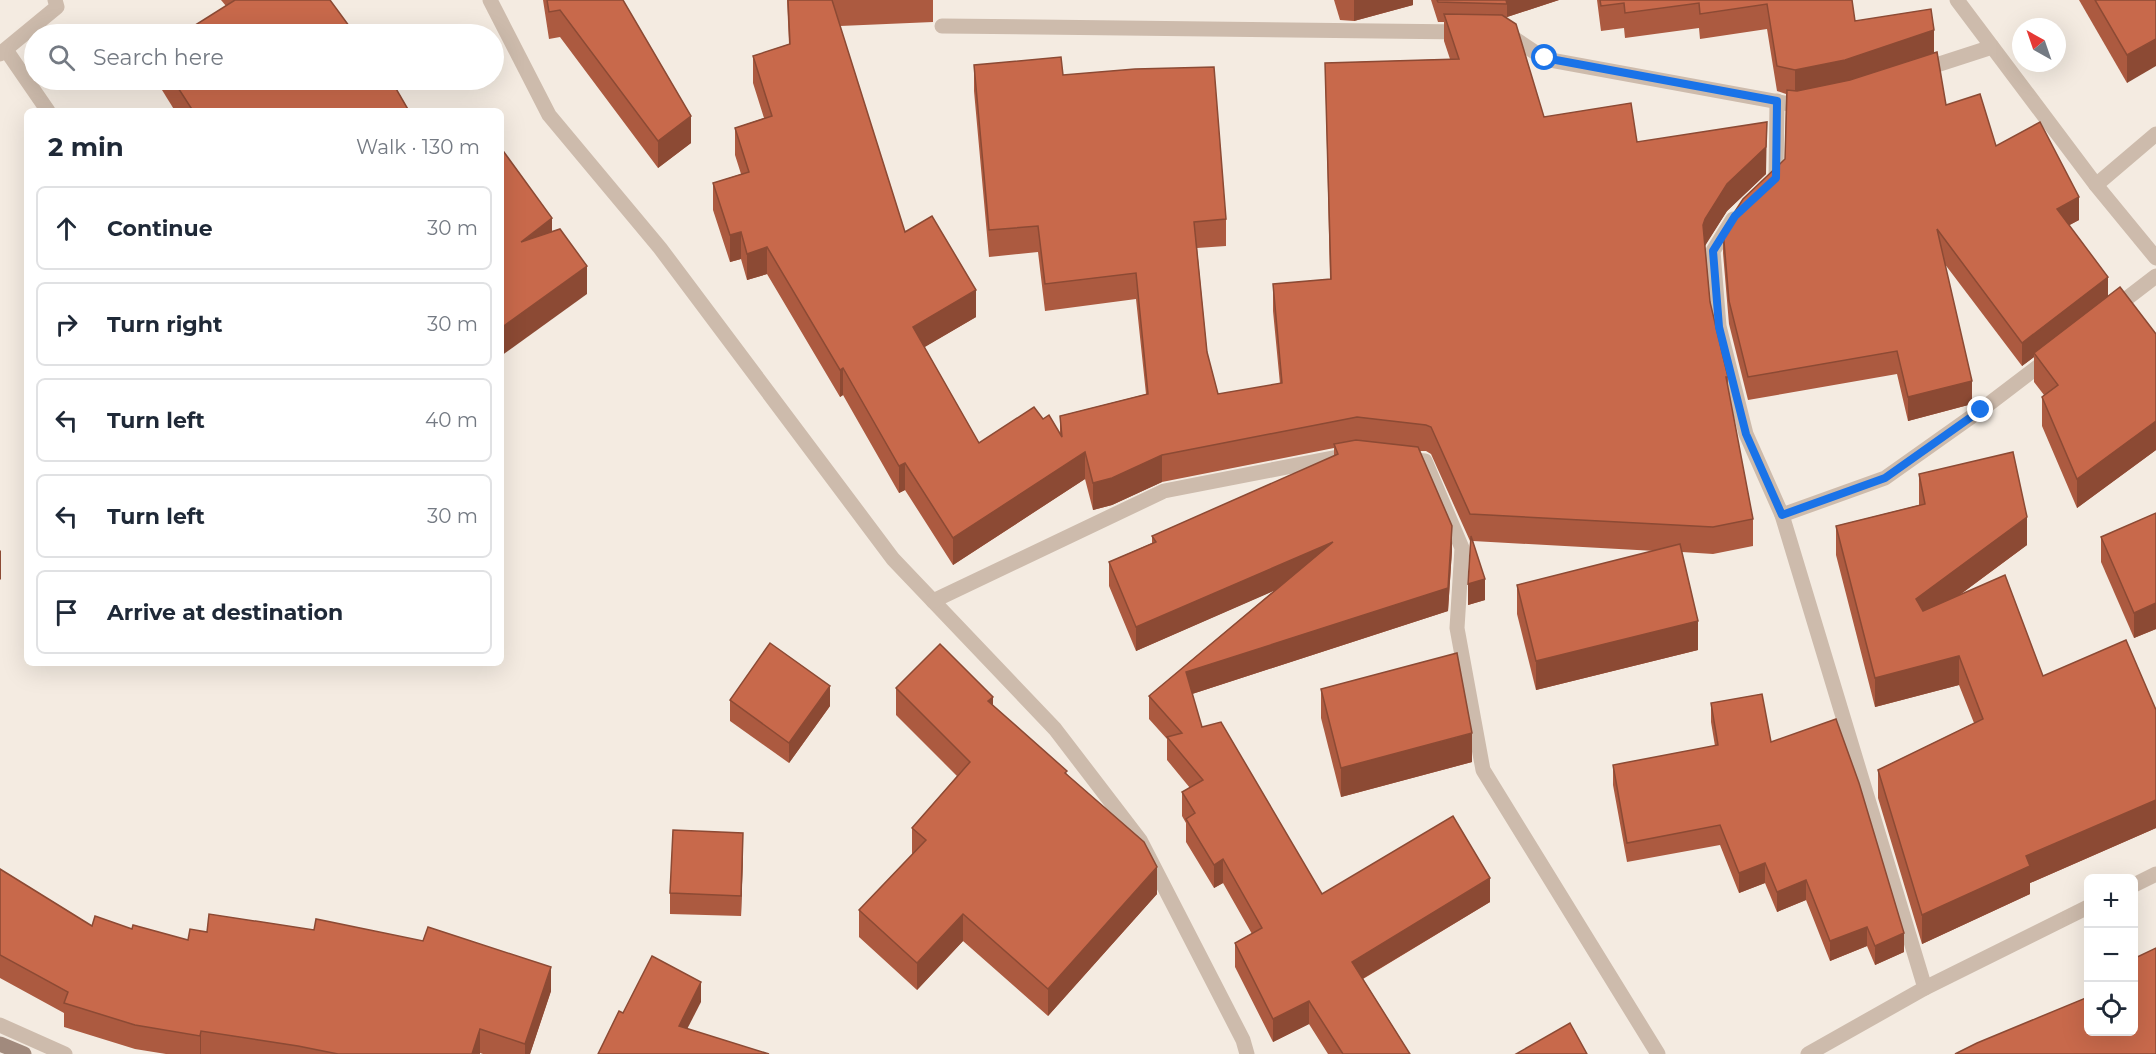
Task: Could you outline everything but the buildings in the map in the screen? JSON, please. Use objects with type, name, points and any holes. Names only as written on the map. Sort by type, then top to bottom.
[{"type":"main road","points":[[0,1044],[24,1054]]},
{"type":"street","points":[[37,24],[57,7],[55,0]]},
{"type":"street","points":[[490,0],[502,24]]},
{"type":"street","points":[[1957,0],[2096,185],[2156,258]]},
{"type":"street","points":[[942,26],[1505,32],[1545,58],[1795,105],[1816,100]]},
{"type":"street","points":[[504,27],[549,115],[660,248],[893,559],[1055,729],[1140,840],[1243,1040],[1247,1054]]},
{"type":"street","points":[[24,34],[3,52],[24,80]]},
{"type":"street","points":[[1904,76],[1992,47]]},
{"type":"street","points":[[32,90],[46,108]]},
{"type":"street","points":[[1760,193],[1776,178],[1777,101]]},
{"type":"street","points":[[2096,185],[2156,134]]},
{"type":"street","points":[[1743,208],[1735,216],[1713,251],[1719,327],[1746,434],[1782,515],[1925,988]]},
{"type":"street","points":[[2101,318],[2156,276]]},
{"type":"street","points":[[1782,515],[1885,478],[1981,410],[2064,347]]},
{"type":"street","points":[[933,601],[1164,491],[1356,453],[1368,455]]},
{"type":"street","points":[[1391,457],[1425,461],[1462,548],[1457,628],[1483,770],[1658,1054]]},
{"type":"street","points":[[2138,883],[2156,874]]},
{"type":"street","points":[[1808,1054],[1925,988],[2084,909]]},
{"type":"street","points":[[0,1025],[65,1054]]},
{"type":"route","points":[[1545,58],[1777,101],[1776,178],[1735,216],[1713,251],[1719,327],[1746,434],[1782,515],[1885,478],[1981,410]]}]
